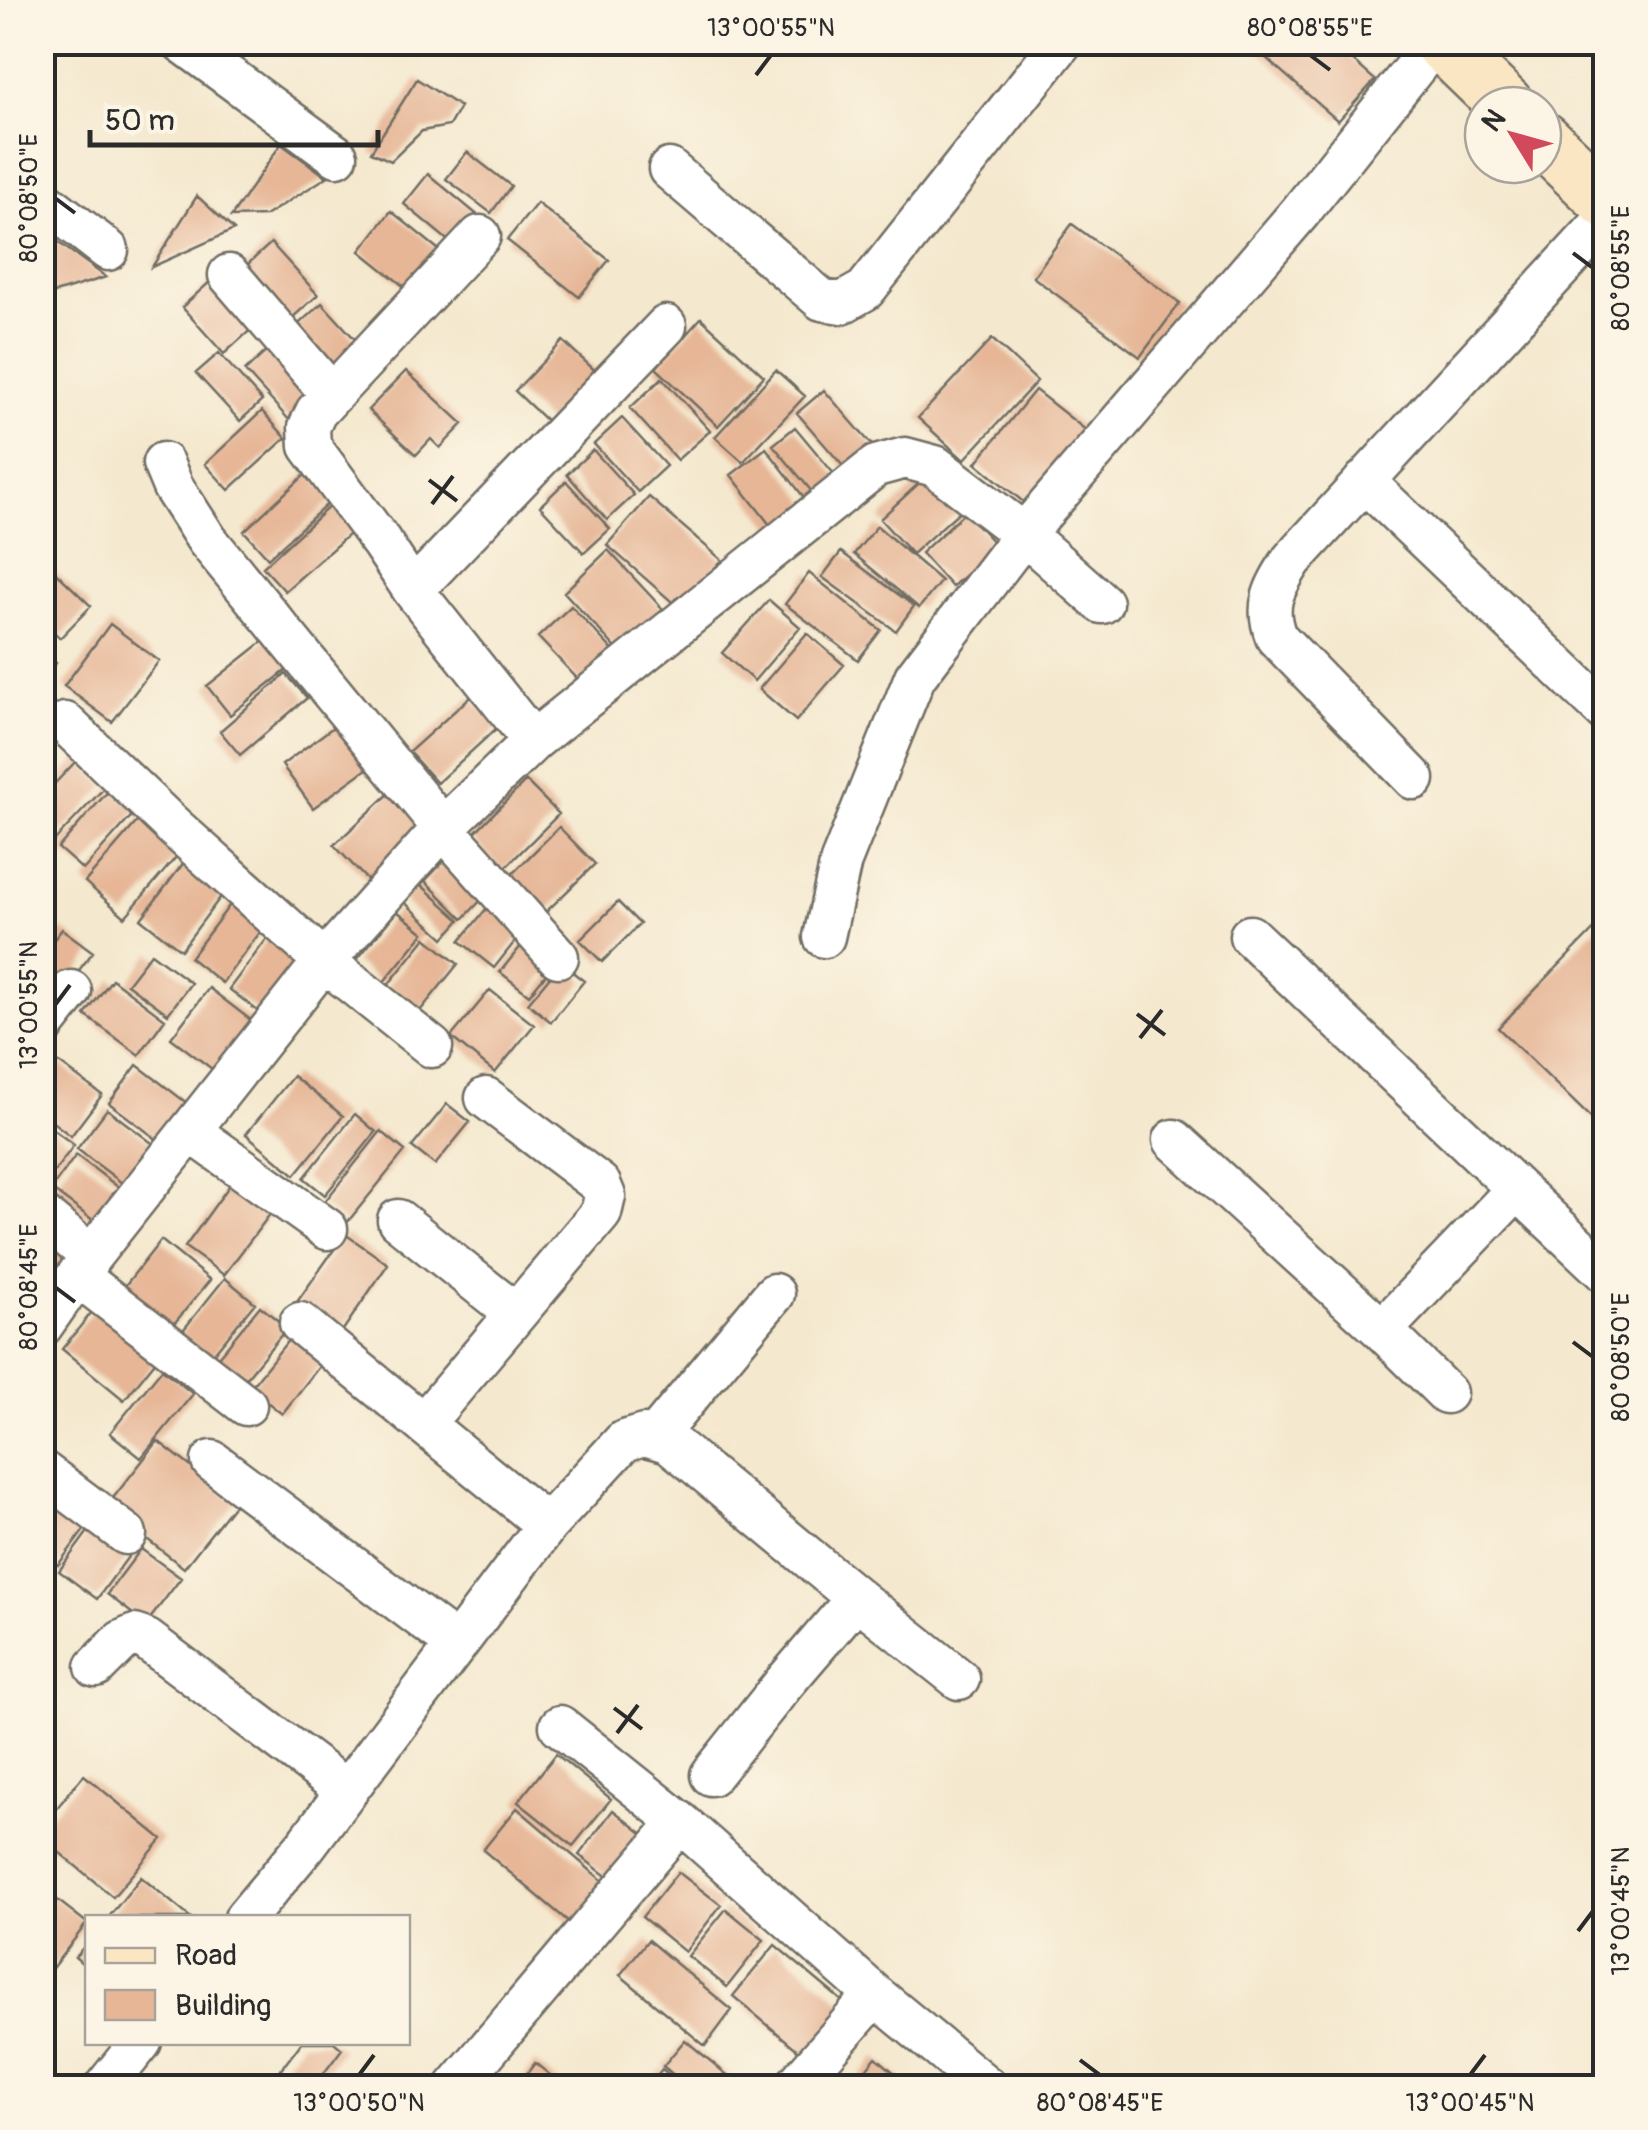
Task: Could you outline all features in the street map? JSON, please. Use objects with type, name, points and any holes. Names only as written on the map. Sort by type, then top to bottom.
[{"type":"street","points":[[182,42],[337,156]]},
{"type":"street","points":[[668,169],[822,300],[842,303],[865,290],[1062,42]]},
{"type":"street","points":[[824,937],[842,861],[915,677],[1024,534],[1301,211],[1439,42],[1485,85]]},
{"type":"street","points":[[1563,159],[1606,200]]},
{"type":"street","points":[[42,198],[108,250]]},
{"type":"street","points":[[1414,779],[1276,637],[1269,619],[1274,588],[1292,560],[1606,219]]},
{"type":"street","points":[[480,236],[316,412],[309,426],[310,446],[413,590],[532,741]]},
{"type":"street","points":[[229,274],[332,396]]},
{"type":"street","points":[[413,590],[666,326]]},
{"type":"street","points":[[42,1326],[84,1266],[324,961],[443,828],[532,741],[876,466],[905,458],[935,466],[1024,534],[1102,603]]},
{"type":"street","points":[[163,463],[173,487],[207,540],[443,828],[558,957]]},
{"type":"street","points":[[1364,481],[1606,712]]},
{"type":"street","points":[[65,722],[324,961],[432,1047]]},
{"type":"street","points":[[1250,936],[1606,1272]]},
{"type":"street","points":[[42,1028],[71,992]]},
{"type":"street","points":[[424,1423],[601,1213],[605,1196],[600,1184],[486,1098]]},
{"type":"street","points":[[190,1131],[327,1229]]},
{"type":"street","points":[[1174,1140],[1446,1393]]},
{"type":"street","points":[[1382,1330],[1517,1189]]},
{"type":"street","points":[[42,1216],[84,1266],[246,1405]]},
{"type":"street","points":[[398,1220],[516,1314]]},
{"type":"street","points":[[654,1438],[774,1294]]},
{"type":"street","points":[[300,1323],[546,1525]]},
{"type":"street","points":[[248,1915],[546,1525],[624,1440],[644,1435],[668,1442],[959,1679]]},
{"type":"street","points":[[212,1461],[456,1644]]},
{"type":"street","points":[[42,1472],[126,1534]]},
{"type":"street","points":[[711,1775],[856,1598]]},
{"type":"street","points":[[96,1667],[122,1640],[134,1635],[146,1640],[347,1790]]},
{"type":"street","points":[[560,1726],[680,1822],[988,2088]]},
{"type":"street","points":[[455,2088],[680,1822]]},
{"type":"street","points":[[794,2088],[875,1994]]},
{"type":"street","points":[[104,2088],[140,2045]]},
{"type":"building","points":[[1248,42],[1332,42],[1375,80],[1338,121]]},
{"type":"building","points":[[417,79],[460,107],[449,126],[422,131],[391,161],[371,152]]},
{"type":"building","points":[[281,144],[327,177],[265,216],[231,217]]},
{"type":"building","points":[[467,152],[511,186],[491,213],[446,179]]},
{"type":"building","points":[[428,174],[481,218],[457,248],[404,204]]},
{"type":"building","points":[[197,196],[234,230],[152,267]]},
{"type":"building","points":[[537,203],[609,260],[579,297],[507,240]]},
{"type":"building","points":[[391,211],[449,258],[417,297],[360,251]]},
{"type":"building","points":[[1072,224],[1180,303],[1140,357],[1033,277]]},
{"type":"building","points":[[51,237],[106,277],[42,297],[42,249]]},
{"type":"building","points":[[271,243],[318,295],[283,326],[237,274]]},
{"type":"building","points":[[213,279],[256,325],[224,354],[182,307]]},
{"type":"building","points":[[322,303],[362,347],[332,373],[293,329]]},
{"type":"building","points":[[701,318],[764,376],[718,426],[656,368]]},
{"type":"building","points":[[992,339],[1037,381],[964,460],[918,418]]},
{"type":"building","points":[[563,341],[602,377],[553,427],[515,391]]},
{"type":"building","points":[[274,344],[320,395],[291,422],[245,371]]},
{"type":"building","points":[[219,353],[262,401],[240,421],[196,373]]},
{"type":"building","points":[[776,370],[805,396],[743,462],[715,437]]},
{"type":"building","points":[[406,371],[463,424],[440,448],[431,439],[416,455],[368,410]]},
{"type":"building","points":[[662,378],[710,431],[677,460],[630,408]]},
{"type":"building","points":[[824,390],[877,451],[850,474],[797,413]]},
{"type":"building","points":[[1035,390],[1087,431],[1027,505],[976,463]]},
{"type":"building","points":[[262,411],[286,438],[229,490],[205,464]]},
{"type":"building","points":[[622,418],[666,466],[638,492],[594,444]]},
{"type":"building","points":[[795,427],[845,487],[823,505],[773,445]]},
{"type":"building","points":[[766,448],[816,513],[781,539],[731,475]]},
{"type":"building","points":[[593,450],[634,495],[607,520],[567,474]]},
{"type":"building","points":[[308,472],[333,499],[268,558],[244,531]]},
{"type":"building","points":[[929,474],[961,510],[912,554],[880,519]]},
{"type":"building","points":[[566,481],[610,529],[584,553],[540,506]]},
{"type":"building","points":[[649,497],[722,560],[679,608],[607,545]]},
{"type":"building","points":[[333,503],[356,528],[285,591],[263,567]]},
{"type":"building","points":[[965,512],[997,546],[952,587],[921,553]]},
{"type":"building","points":[[877,526],[941,581],[919,608],[854,554]]},
{"type":"building","points":[[608,550],[671,618],[626,659],[564,592]]},
{"type":"building","points":[[841,552],[914,606],[896,631],[822,577]]},
{"type":"building","points":[[42,559],[91,606],[60,638],[42,621]]},
{"type":"building","points":[[809,573],[881,630],[858,660],[785,604]]},
{"type":"building","points":[[769,600],[800,627],[754,681],[722,653]]},
{"type":"building","points":[[571,606],[622,660],[589,691],[538,637]]},
{"type":"building","points":[[110,624],[159,661],[112,722],[64,686]]},
{"type":"building","points":[[807,633],[844,665],[796,721],[759,689]]},
{"type":"building","points":[[270,636],[293,665],[230,715],[207,686]]},
{"type":"building","points":[[42,653],[56,663],[42,680]]},
{"type":"building","points":[[286,674],[307,698],[240,755],[220,731]]},
{"type":"building","points":[[470,697],[498,727],[437,783],[409,752]]},
{"type":"building","points":[[340,722],[371,766],[313,808],[282,765]]},
{"type":"building","points":[[42,755],[54,764],[42,779]]},
{"type":"building","points":[[78,759],[106,786],[51,844],[42,836],[42,797]]},
{"type":"building","points":[[526,781],[559,814],[503,870],[470,837]]},
{"type":"building","points":[[112,787],[137,810],[83,870],[58,848]]},
{"type":"building","points":[[395,788],[431,827],[371,884],[334,845]]},
{"type":"building","points":[[143,815],[183,849],[125,917],[85,882]]},
{"type":"building","points":[[559,827],[595,864],[544,914],[508,878]]},
{"type":"building","points":[[447,858],[485,896],[463,919],[425,881]]},
{"type":"building","points":[[185,861],[225,891],[181,950],[141,919]]},
{"type":"building","points":[[419,883],[460,920],[444,938],[403,901]]},
{"type":"building","points":[[232,902],[264,927],[222,983],[190,958]]},
{"type":"building","points":[[618,902],[640,924],[602,962],[580,940]]},
{"type":"building","points":[[491,903],[524,930],[494,968],[460,941]]},
{"type":"building","points":[[397,911],[424,933],[382,984],[355,962]]},
{"type":"building","points":[[1606,917],[1606,1122],[1601,1128],[1498,1028]]},
{"type":"building","points":[[62,929],[93,952],[66,987],[42,969],[42,955]]},
{"type":"building","points":[[530,935],[559,958],[529,995],[500,972]]},
{"type":"building","points":[[269,936],[303,962],[263,1015],[229,989]]},
{"type":"building","points":[[426,938],[458,964],[420,1011],[388,985]]},
{"type":"building","points":[[151,953],[191,983],[168,1014],[127,984]]},
{"type":"building","points":[[561,963],[584,981],[551,1022],[528,1003]]},
{"type":"building","points":[[112,979],[165,1019],[139,1055],[85,1015]]},
{"type":"building","points":[[209,988],[261,1028],[224,1078],[171,1038]]},
{"type":"building","points":[[490,990],[534,1025],[495,1073],[451,1037]]},
{"type":"building","points":[[55,1060],[102,1095],[71,1136],[42,1114],[42,1076]]},
{"type":"building","points":[[137,1065],[196,1110],[167,1147],[109,1103]]},
{"type":"building","points":[[293,1076],[343,1116],[295,1175],[246,1134]]},
{"type":"building","points":[[447,1104],[470,1122],[435,1165],[412,1147]]},
{"type":"building","points":[[107,1109],[164,1152],[134,1192],[77,1149]]},
{"type":"building","points":[[355,1114],[376,1132],[325,1195],[304,1178]]},
{"type":"building","points":[[42,1121],[74,1145],[42,1188]]},
{"type":"building","points":[[381,1131],[405,1151],[346,1224],[322,1205]]},
{"type":"building","points":[[76,1155],[126,1193],[101,1226],[51,1189]]},
{"type":"building","points":[[237,1175],[277,1205],[224,1275],[185,1247]]},
{"type":"building","points":[[42,1222],[86,1255],[42,1313]]},
{"type":"building","points":[[345,1234],[388,1264],[341,1333],[297,1302]]},
{"type":"building","points":[[161,1240],[210,1280],[168,1331],[120,1292]]},
{"type":"building","points":[[225,1278],[255,1303],[210,1358],[180,1334]]},
{"type":"building","points":[[260,1306],[287,1328],[242,1383],[215,1361]]},
{"type":"building","points":[[96,1307],[158,1358],[124,1400],[62,1349]]},
{"type":"building","points":[[294,1333],[325,1359],[282,1414],[250,1388]]},
{"type":"building","points":[[162,1369],[193,1394],[141,1458],[110,1433]]},
{"type":"building","points":[[158,1441],[236,1502],[184,1568],[106,1507]]},
{"type":"building","points":[[59,1492],[93,1518],[58,1565],[42,1554],[42,1513]]},
{"type":"building","points":[[95,1522],[133,1550],[97,1599],[59,1571]]},
{"type":"building","points":[[141,1549],[181,1578],[146,1624],[107,1594]]},
{"type":"building","points":[[556,1754],[611,1799],[573,1846],[518,1802]]},
{"type":"building","points":[[84,1775],[162,1839],[113,1897],[42,1838],[42,1826]]},
{"type":"building","points":[[517,1808],[610,1887],[576,1928],[483,1850]]},
{"type":"building","points":[[613,1810],[651,1840],[618,1885],[579,1855]]},
{"type":"building","points":[[678,1872],[721,1905],[685,1952],[642,1917]]},
{"type":"building","points":[[141,1877],[187,1915],[110,1915]]},
{"type":"building","points":[[42,1888],[85,1921],[85,1926],[46,1976],[42,1973]]},
{"type":"building","points":[[726,1909],[764,1940],[727,1987],[688,1956]]},
{"type":"building","points":[[648,1940],[732,2010],[705,2046],[620,1975]]},
{"type":"building","points":[[85,1945],[85,1965],[75,1957]]},
{"type":"building","points":[[775,1945],[848,2006],[806,2057],[733,1996]]},
{"type":"building","points":[[685,2040],[743,2088],[689,2088],[663,2066]]},
{"type":"building","points":[[300,2045],[337,2045],[342,2049],[313,2088],[267,2088]]},
{"type":"building","points":[[876,2057],[912,2088],[851,2088]]},
{"type":"building","points":[[535,2063],[566,2088],[516,2088]]},
{"type":"building","points":[[42,2068],[66,2088],[42,2088]]},
{"type":"building","points":[[662,2069],[685,2088],[647,2088]]}]
